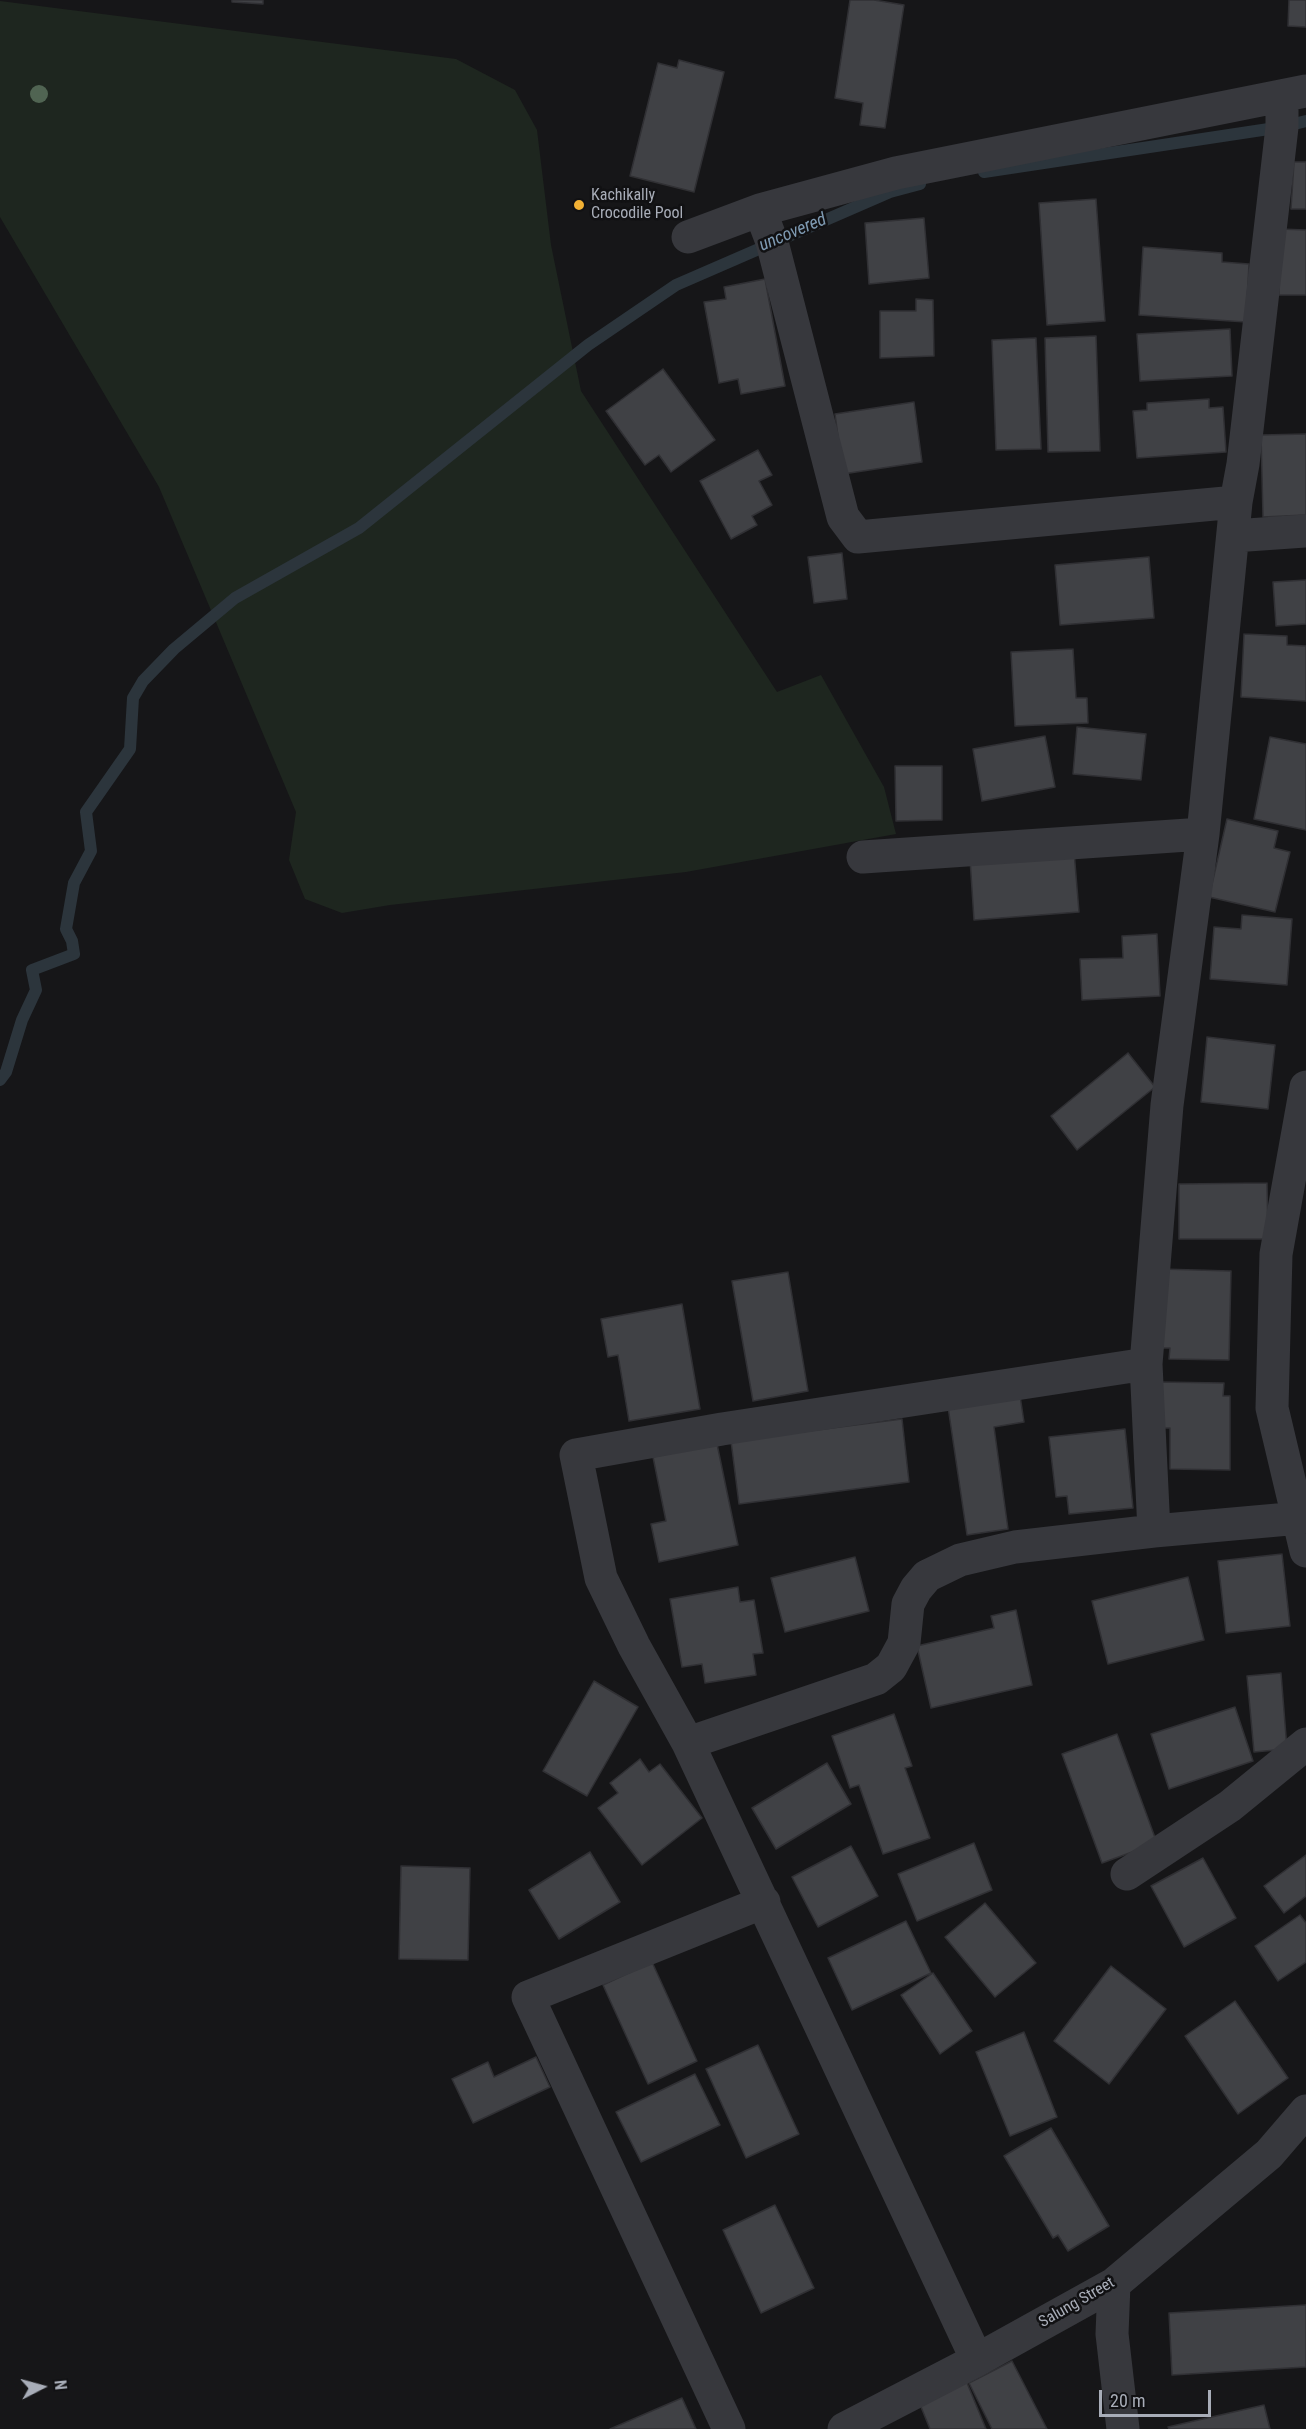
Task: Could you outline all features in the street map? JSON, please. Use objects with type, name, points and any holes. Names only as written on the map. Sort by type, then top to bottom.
[{"type":"street","points":[[688,237],[760,210],[896,173],[1294,94]]},
{"type":"street","points":[[1154,1531],[1146,1364],[1167,1105],[1203,834],[1236,502],[1243,464],[1282,127],[1294,94]]},
{"type":"street","points":[[760,210],[771,242],[843,517],[858,537],[1236,502]]},
{"type":"street","points":[[1233,536],[1306,531]]},
{"type":"street","points":[[862,857],[1203,834]]},
{"type":"street","points":[[1306,1087],[1276,1254],[1272,1396],[1272,1408],[1306,1551]]},
{"type":"street","points":[[977,2360],[765,1902],[688,1743],[634,1647],[601,1578],[576,1455],[722,1429],[1146,1364]]},
{"type":"street","points":[[688,1743],[876,1679],[891,1667],[904,1643],[908,1604],[916,1589],[927,1576],[960,1560],[1015,1547],[1299,1518]]},
{"type":"street","points":[[1127,1874],[1230,1806],[1306,1744]]},
{"type":"street","points":[[729,2429],[528,1997],[765,1902]]},
{"type":"street","name":"Salung Street","points":[[844,2429],[977,2360],[1114,2283],[1269,2154],[1306,2111]]},
{"type":"street","points":[[1114,2283],[1112,2334],[1123,2429]]},
{"type":"shaded area","name":"Kachikally Crocodile Pool","points":[[0,1],[456,59],[515,90],[537,130],[551,245],[581,391],[777,692],[821,675],[884,787],[896,834],[686,872],[390,905],[342,913],[305,899],[289,860],[296,812],[159,487],[0,217]]},
{"type":"building","points":[[232,0],[263,0],[263,4],[232,2]]},
{"type":"building","points":[[850,0],[874,0],[904,5],[885,128],[860,125],[863,103],[835,98]]},
{"type":"building","points":[[1289,0],[1306,0],[1306,27],[1288,26]]},
{"type":"building","points":[[679,60],[724,72],[694,192],[630,176],[658,63],[677,68]]},
{"type":"building","points":[[1294,162],[1306,162],[1306,209],[1291,209]]},
{"type":"building","points":[[1096,199],[1105,321],[1047,325],[1039,203]]},
{"type":"building","points":[[924,218],[929,278],[869,284],[865,223]]},
{"type":"building","points":[[1280,229],[1306,230],[1306,295],[1279,295]]},
{"type":"building","points":[[1143,247],[1222,253],[1222,262],[1249,264],[1246,322],[1139,315]]},
{"type":"building","points":[[765,279],[785,386],[741,394],[738,379],[719,383],[704,302],[726,299],[724,287]]},
{"type":"building","points":[[916,299],[933,300],[934,356],[880,358],[880,311],[916,311]]},
{"type":"building","points":[[1230,329],[1232,376],[1140,381],[1137,334]]},
{"type":"building","points":[[1096,336],[1100,451],[1048,452],[1045,338]]},
{"type":"building","points":[[1036,338],[1041,449],[996,450],[992,340]]},
{"type":"building","points":[[663,369],[715,440],[671,472],[659,455],[645,465],[606,411]]},
{"type":"building","points":[[1209,399],[1209,408],[1223,407],[1226,452],[1137,458],[1133,411],[1147,410],[1147,403]]},
{"type":"building","points":[[914,402],[922,462],[843,474],[835,414]]},
{"type":"building","points":[[1306,434],[1306,515],[1263,517],[1261,435]]},
{"type":"building","points":[[758,450],[772,475],[759,481],[772,505],[752,516],[757,525],[731,539],[700,481]]},
{"type":"building","points":[[842,553],[847,599],[814,603],[808,557]]},
{"type":"building","points":[[1149,557],[1154,618],[1060,625],[1055,565]]},
{"type":"building","points":[[1306,580],[1306,624],[1276,626],[1273,582]]},
{"type":"building","points":[[1244,634],[1287,636],[1287,645],[1306,646],[1306,701],[1241,697]]},
{"type":"building","points":[[1073,649],[1076,698],[1087,698],[1088,723],[1015,726],[1011,652]]},
{"type":"building","points":[[1077,727],[1146,734],[1141,780],[1073,774]]},
{"type":"building","points":[[1045,736],[1055,787],[982,801],[973,749]]},
{"type":"building","points":[[1270,737],[1306,744],[1306,830],[1254,819]]},
{"type":"building","points":[[895,766],[942,766],[942,820],[896,821]]},
{"type":"building","points":[[1227,819],[1278,831],[1274,848],[1290,852],[1275,912],[1209,897]]},
{"type":"building","points":[[1074,851],[1079,912],[974,920],[970,859]]},
{"type":"building","points":[[1242,915],[1292,919],[1287,985],[1210,979],[1214,927],[1241,929]]},
{"type":"building","points":[[1157,934],[1160,996],[1082,1000],[1080,959],[1123,958],[1122,936]]},
{"type":"building","points":[[1207,1037],[1275,1045],[1268,1109],[1201,1102]]},
{"type":"building","points":[[1128,1053],[1155,1087],[1077,1150],[1051,1116]]},
{"type":"building","points":[[1267,1183],[1268,1239],[1179,1239],[1179,1184]]},
{"type":"building","points":[[1161,1269],[1231,1271],[1229,1360],[1169,1359],[1170,1348],[1160,1348]]},
{"type":"building","points":[[788,1272],[808,1391],[753,1401],[732,1281]]},
{"type":"building","points":[[682,1304],[700,1409],[629,1421],[618,1355],[608,1357],[601,1319]]},
{"type":"building","points":[[1158,1382],[1224,1383],[1223,1396],[1230,1396],[1230,1470],[1170,1469],[1170,1428],[1158,1428]]},
{"type":"building","points":[[1019,1389],[1024,1422],[994,1427],[1008,1529],[967,1535],[947,1400]]},
{"type":"building","points":[[902,1419],[909,1482],[739,1504],[731,1441]]},
{"type":"building","points":[[1125,1429],[1133,1508],[1069,1514],[1067,1496],[1056,1497],[1049,1437]]},
{"type":"building","points":[[717,1444],[738,1545],[659,1562],[651,1524],[666,1521],[653,1457]]},
{"type":"building","points":[[1282,1554],[1290,1626],[1226,1633],[1218,1561]]},
{"type":"building","points":[[855,1557],[869,1611],[785,1632],[771,1578]]},
{"type":"building","points":[[1188,1577],[1204,1640],[1108,1664],[1092,1601]]},
{"type":"building","points":[[738,1587],[740,1602],[754,1600],[763,1653],[753,1654],[756,1675],[705,1683],[702,1664],[682,1667],[670,1599]]},
{"type":"building","points":[[1016,1610],[1032,1685],[931,1708],[917,1646],[994,1628],[991,1616]]},
{"type":"building","points":[[1281,1673],[1287,1749],[1254,1752],[1247,1676]]},
{"type":"building","points":[[594,1681],[638,1707],[587,1796],[543,1771]]},
{"type":"building","points":[[1235,1707],[1253,1761],[1169,1789],[1151,1734]]},
{"type":"building","points":[[894,1714],[912,1766],[905,1768],[930,1838],[883,1854],[859,1785],[850,1788],[832,1736]]},
{"type":"building","points":[[1117,1734],[1157,1843],[1102,1863],[1062,1754]]},
{"type":"building","points":[[640,1759],[649,1772],[660,1764],[702,1818],[642,1865],[598,1808],[618,1793],[610,1783]]},
{"type":"building","points":[[827,1763],[851,1804],[776,1849],[752,1808]]},
{"type":"building","points":[[974,1843],[992,1890],[917,1921],[898,1874]]},
{"type":"building","points":[[851,1846],[878,1896],[818,1927],[792,1877]]},
{"type":"building","points":[[590,1852],[620,1902],[559,1939],[529,1890]]},
{"type":"building","points":[[1306,1855],[1306,1896],[1284,1913],[1264,1886]]},
{"type":"building","points":[[1203,1858],[1236,1918],[1184,1947],[1151,1886]]},
{"type":"building","points":[[401,1866],[470,1868],[468,1960],[399,1959]]},
{"type":"building","points":[[985,1903],[1036,1963],[995,1997],[945,1937]]},
{"type":"building","points":[[1300,1915],[1306,1923],[1306,1962],[1278,1981],[1255,1946]]},
{"type":"building","points":[[906,1921],[931,1973],[852,2010],[828,1958]]},
{"type":"building","points":[[652,1962],[697,2061],[648,2084],[603,1985]]},
{"type":"building","points":[[1111,1966],[1166,2009],[1109,2084],[1054,2041]]},
{"type":"building","points":[[933,1973],[972,2031],[940,2054],[901,1995]]},
{"type":"building","points":[[1235,2001],[1288,2078],[1238,2114],[1185,2036]]},
{"type":"building","points":[[1024,2032],[1057,2117],[1010,2136],[976,2052]]},
{"type":"building","points":[[758,2045],[799,2134],[746,2158],[706,2069]]},
{"type":"building","points":[[536,2057],[550,2087],[473,2123],[452,2079],[488,2062],[494,2077]]},
{"type":"building","points":[[695,2074],[720,2125],[641,2162],[616,2112]]},
{"type":"building","points":[[1051,2128],[1109,2226],[1068,2251],[1058,2235],[1053,2238],[1004,2156]]},
{"type":"building","points":[[775,2205],[814,2288],[761,2313],[723,2230]]},
{"type":"building","points":[[1306,2305],[1306,2367],[1172,2375],[1169,2313]]},
{"type":"building","points":[[1012,2361],[1047,2429],[992,2429],[969,2383]]},
{"type":"building","points":[[965,2378],[986,2429],[930,2429],[917,2397]]},
{"type":"building","points":[[682,2398],[696,2429],[610,2429]]},
{"type":"building","points":[[1264,2405],[1270,2429],[1169,2429],[1168,2427]]},
{"type":"waterway","name":"uncovered","points":[[984,172],[1282,127],[1306,121]]},
{"type":"waterway","points":[[0,1080],[6,1072],[22,1020],[36,990],[32,970],[74,954],[72,941],[66,929],[74,883],[91,851],[86,812],[130,749],[133,698],[143,681],[174,649],[235,598],[359,528],[588,345],[676,285],[890,192],[920,184]]},
{"type":"place","name":"Kachikally Crocodile Pool","points":[[579,205]]}]
